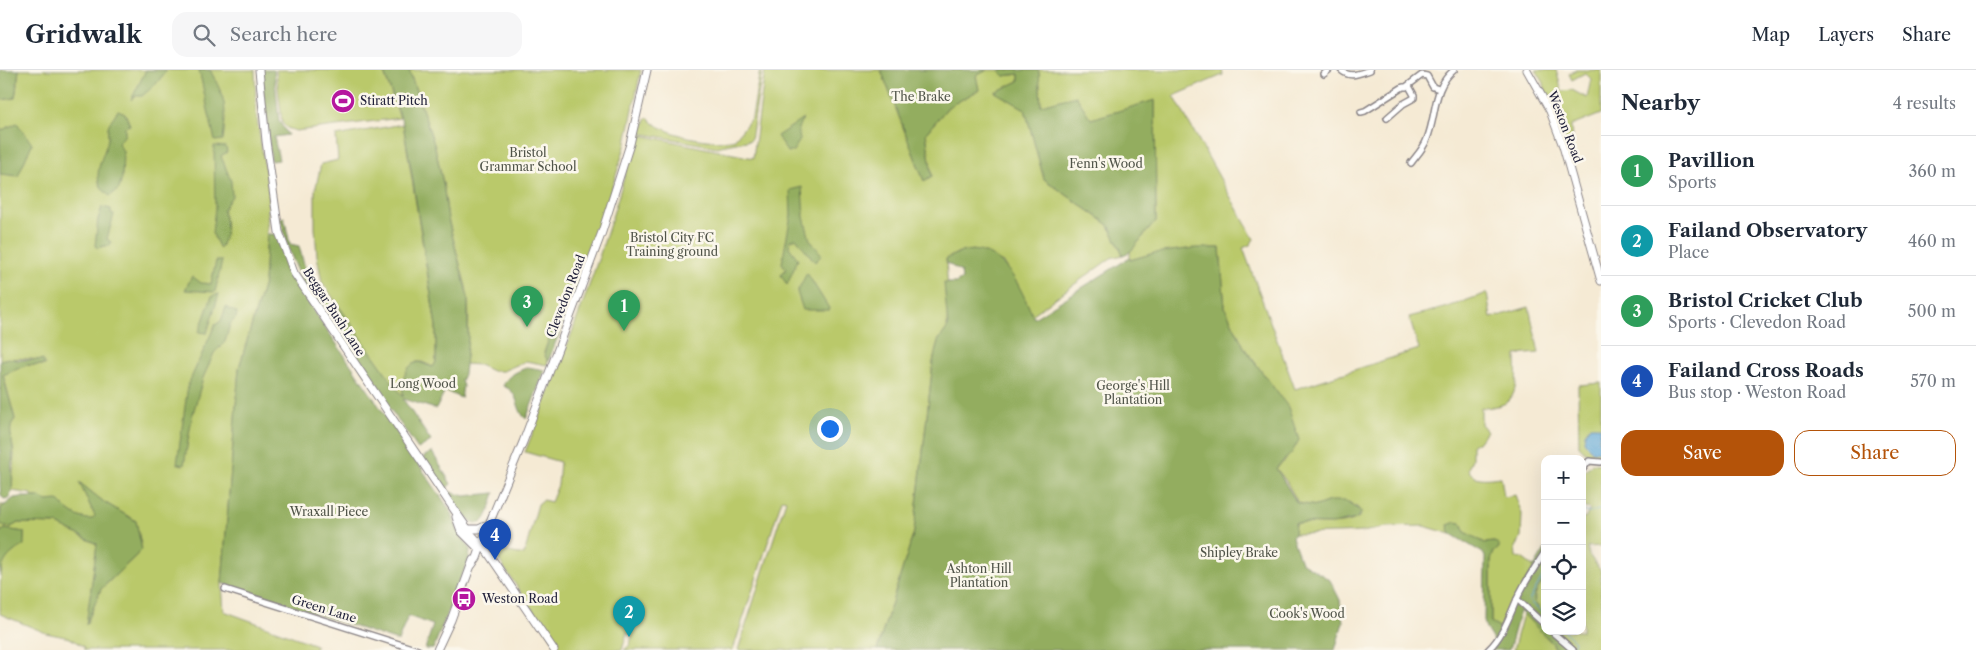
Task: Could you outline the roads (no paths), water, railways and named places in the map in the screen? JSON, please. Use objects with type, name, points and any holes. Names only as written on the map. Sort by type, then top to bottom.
[{"type":"main road","name":"Beggar Bush Lane","points":[[259,70],[266,141],[279,232],[294,273],[479,546]]},
{"type":"main road","name":"Clevedon Road","points":[[437,650],[523,442],[602,232],[630,144],[646,70]]},
{"type":"main road","name":"Weston Road","points":[[1527,70],[1550,111],[1563,146],[1601,281]]},
{"type":"main road","name":"Beggar Bush Lane","points":[[455,511],[461,531],[479,546]]},
{"type":"main road","points":[[468,529],[479,529],[489,524]]},
{"type":"main road","points":[[479,546],[487,554],[554,650]]},
{"type":"street","points":[[1324,74],[1330,70]]},
{"type":"street","points":[[1341,70],[1345,74],[1352,76],[1370,70]]},
{"type":"street","points":[[1411,162],[1427,139],[1439,89],[1447,76],[1454,70]]},
{"type":"street","points":[[1361,112],[1403,87],[1409,86],[1423,75],[1427,76],[1433,87],[1439,89]]},
{"type":"street","points":[[1387,118],[1403,104],[1414,98],[1414,94],[1409,86]]},
{"type":"street","points":[[1586,465],[1589,461],[1601,462]]},
{"type":"street","points":[[1488,650],[1495,644],[1511,616],[1517,599],[1541,559]]},
{"type":"street","name":"Green Lane","points":[[224,589],[418,650]]},
{"type":"street","points":[[1517,599],[1541,621]]},
{"type":"street","points":[[1556,635],[1572,649]]},
{"type":"water","points":[[1590,426],[1601,428],[1599,438],[1600,452],[1592,451],[1584,441],[1585,433]]},
{"type":"waterway","points":[[1586,512],[1590,513],[1601,509]]},
{"type":"waterway","points":[[1541,579],[1529,601],[1541,612]]},
{"type":"waterway","points":[[1568,635],[1575,641],[1573,647]]},
{"type":"place","name":"Stiratt Pitch","points":[[343,101]]},
{"type":"place","name":"Bristol Cricket Club","points":[[527,327]]},
{"type":"place","name":"Pavillion","points":[[624,331]]},
{"type":"place","name":"Failand Cross Roads","points":[[495,560]]},
{"type":"place","name":"Weston Road","points":[[464,599]]},
{"type":"place","name":"Failand Observatory","points":[[629,637]]},
{"type":"park label","name":"The Brake","points":[[921,97]]},
{"type":"park label","name":"Bristol Grammar School","points":[[528,160]]},
{"type":"park label","name":"Fenn's Wood","points":[[1106,164]]},
{"type":"park label","name":"Bristol City FC Training ground","points":[[672,245]]},
{"type":"park label","name":"Long Wood","points":[[423,384]]},
{"type":"park label","name":"George's Hill Plantation","points":[[1133,393]]},
{"type":"park label","name":"Wraxall Piece","points":[[329,512]]},
{"type":"park label","name":"Shipley Brake","points":[[1239,553]]},
{"type":"park label","name":"Ashton Hill Plantation","points":[[979,576]]},
{"type":"park label","name":"Cook's Wood","points":[[1307,614]]}]
